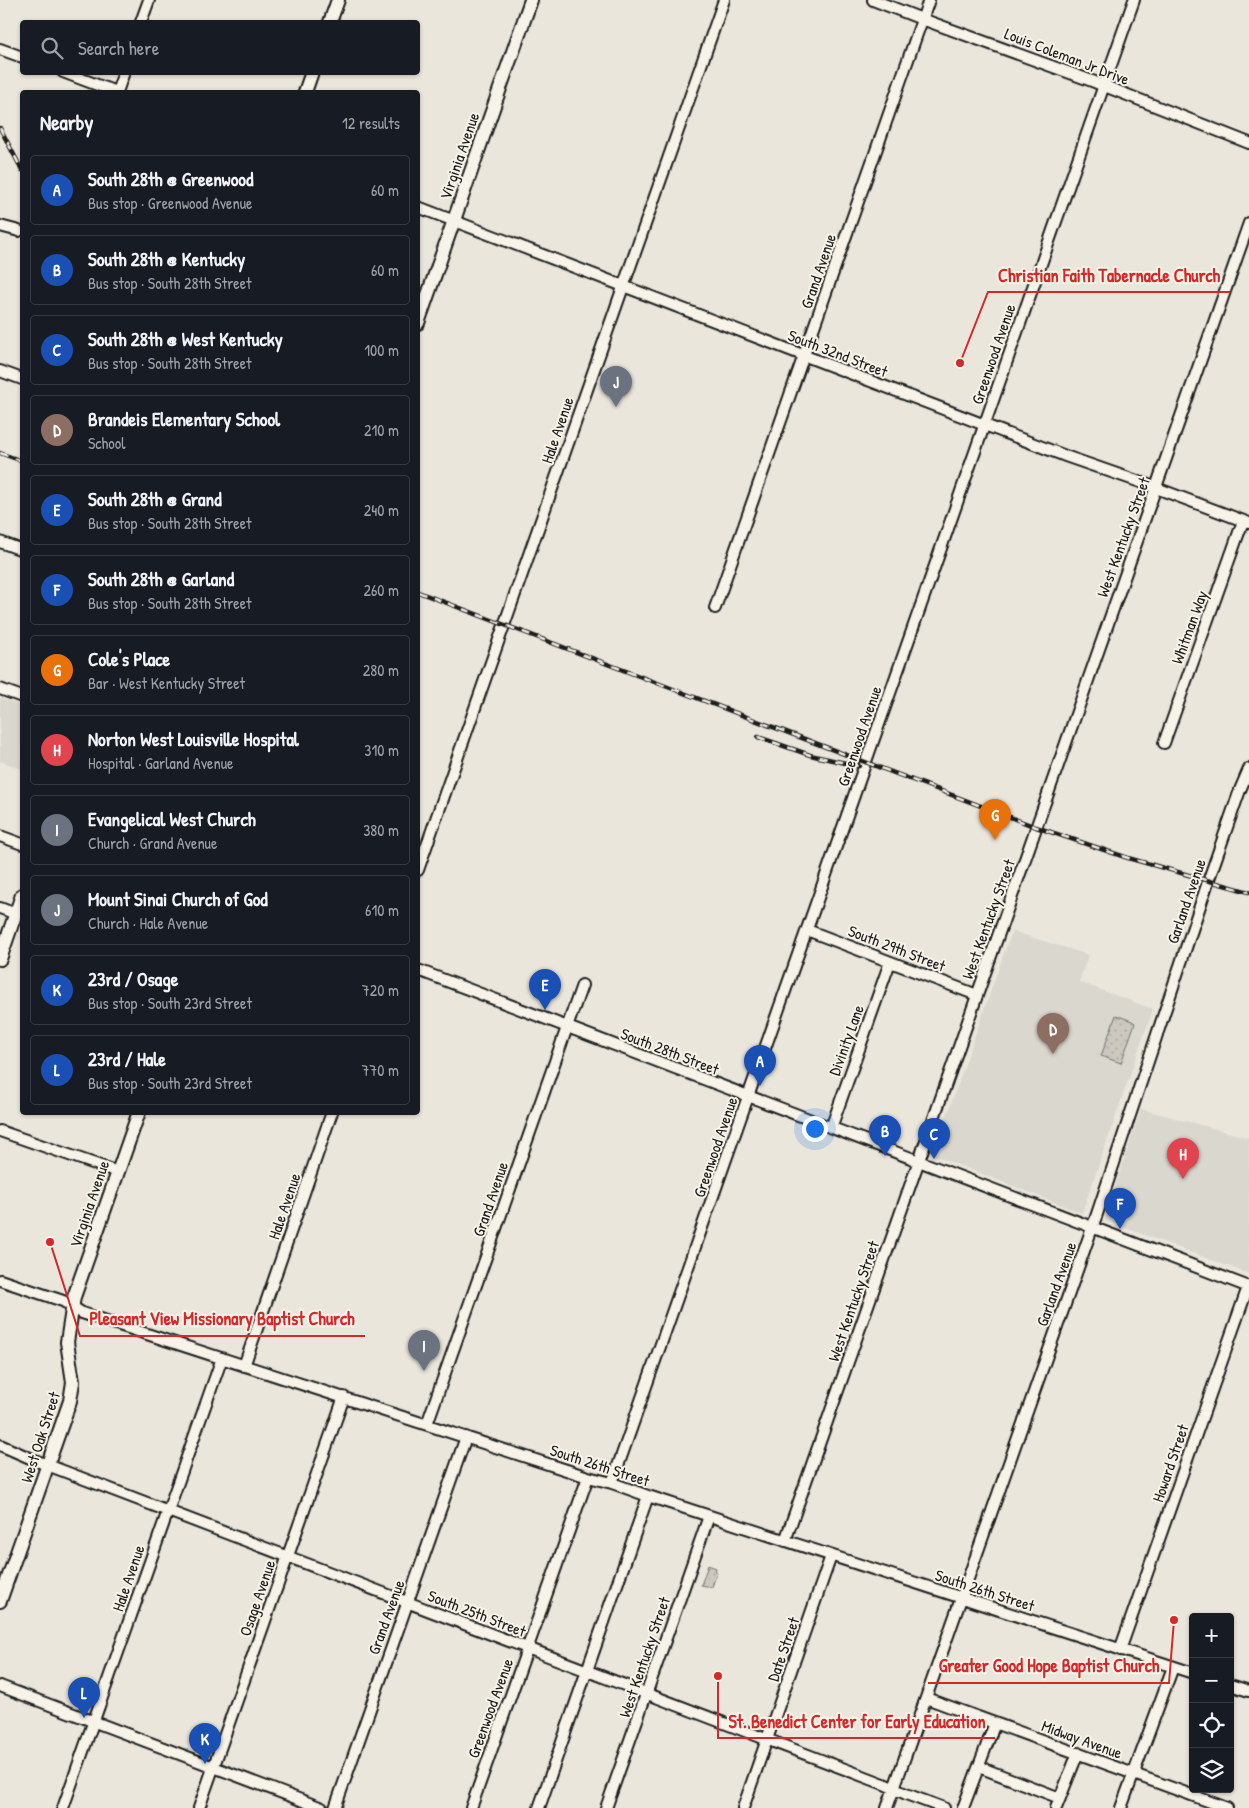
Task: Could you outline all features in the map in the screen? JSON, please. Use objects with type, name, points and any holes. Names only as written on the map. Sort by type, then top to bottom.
[{"type":"main road","points":[[331,20],[338,0]]},
{"type":"main road","name":"Virginia Avenue","points":[[420,317],[531,0]]},
{"type":"main road","points":[[306,90],[311,75]]},
{"type":"main road","points":[[0,959],[20,901]]},
{"type":"main road","name":"Virginia Avenue","points":[[73,1307],[76,1291],[138,1115]]},
{"type":"main road","name":"West Oak Street","points":[[0,1602],[67,1412],[73,1388],[67,1342],[73,1307]]},
{"type":"street","points":[[142,20],[149,0]]},
{"type":"street","name":"Hale Avenue","points":[[420,864],[724,0]]},
{"type":"street","name":"Louis Coleman Jr Drive","points":[[874,0],[1104,85],[1249,143]]},
{"type":"street","name":"Grand Avenue","points":[[714,608],[929,0]]},
{"type":"street","name":"Greenwood Avenue","points":[[612,1483],[1134,0]]},
{"type":"street","points":[[0,48],[20,56]]},
{"type":"street","points":[[71,75],[111,90]]},
{"type":"street","points":[[117,90],[123,75]]},
{"type":"street","name":"South 32nd Street","points":[[420,208],[984,425],[1246,522]]},
{"type":"street","name":"West Kentucky Street","points":[[785,1541],[1249,223]]},
{"type":"street","points":[[0,226],[19,231]]},
{"type":"street","points":[[0,371],[20,378]]},
{"type":"street","name":"Whitman Way","points":[[1164,743],[1246,522]]},
{"type":"street","points":[[0,542],[20,549]]},
{"type":"street","points":[[0,689],[20,696]]},
{"type":"street","name":"Garland Avenue","points":[[888,1808],[1092,1227],[1210,876],[1249,769]]},
{"type":"street","points":[[0,836],[20,843]]},
{"type":"street","points":[[0,908],[16,914]]},
{"type":"street","name":"South 29th Street","points":[[807,930],[977,995]]},
{"type":"street","name":"Divinity Lane","points":[[831,1128],[890,962]]},
{"type":"street","name":"South 28th Street","points":[[420,971],[1248,1287]]},
{"type":"street","name":"Grand Avenue","points":[[427,1424],[582,984]]},
{"type":"street","name":"Hale Avenue","points":[[244,1366],[331,1115]]},
{"type":"street","points":[[0,1131],[118,1172]]},
{"type":"street","name":"South 26th Street","points":[[0,1280],[64,1301],[82,1313],[588,1477],[612,1483],[1189,1672]]},
{"type":"street","name":"Howard Street","points":[[1120,1650],[1248,1287]]},
{"type":"street","name":"Hale Avenue","points":[[63,1808],[222,1358]]},
{"type":"street","name":"Osage Avenue","points":[[199,1808],[344,1397]]},
{"type":"street","name":"Grand Avenue","points":[[335,1808],[466,1437]]},
{"type":"street","name":"South 25th Street","points":[[0,1445],[944,1808]]},
{"type":"street","name":"Greenwood Avenue","points":[[471,1808],[588,1477]]},
{"type":"street","points":[[539,1808],[648,1496]]},
{"type":"street","name":"West Kentucky Street","points":[[606,1808],[709,1516]]},
{"type":"street","name":"Date Street","points":[[743,1808],[831,1556]]},
{"type":"street","points":[[1121,1808],[1173,1667]]},
{"type":"street","points":[[0,1686],[322,1808]]},
{"type":"street","points":[[1234,1686],[1249,1691]]},
{"type":"street","name":"Midway Avenue","points":[[926,1698],[1227,1808]]},
{"type":"street","points":[[963,1808],[995,1723]]},
{"type":"street","points":[[979,1767],[1058,1803],[1078,1753]]},
{"type":"shaded area","points":[[0,698],[20,705],[20,768],[0,761]]},
{"type":"shaded area","points":[[1012,931],[1088,955],[1079,982],[1153,1009],[1082,1213],[933,1155]]},
{"type":"shaded area","points":[[1116,1015],[1135,1023],[1121,1063],[1101,1056]]},
{"type":"shaded area","points":[[1141,1109],[1249,1138],[1249,1274],[1104,1220]]},
{"type":"shaded area","points":[[708,1565],[716,1568],[715,1572],[717,1573],[712,1587],[701,1585]]},
{"type":"railway","points":[[0,128],[20,166]]},
{"type":"railway","points":[[0,453],[20,460]]},
{"type":"railway","points":[[420,593],[1036,827],[1128,858],[1249,892]]},
{"type":"railway","points":[[758,737],[810,755],[859,766]]},
{"type":"place","name":"Christian Faith Tabernacle Church","points":[[960,363]]},
{"type":"place","name":"Mount Sinai Church of God","points":[[616,407]]},
{"type":"place","name":"Cole's Place","points":[[995,840]]},
{"type":"place","name":"South 28th @ Grand","points":[[545,1010]]},
{"type":"place","name":"Brandeis Elementary School","points":[[1053,1054]]},
{"type":"place","name":"South 28th @ Greenwood","points":[[760,1086]]},
{"type":"place","name":"South 28th @ Kentucky","points":[[885,1156]]},
{"type":"place","name":"South 28th @ West Kentucky","points":[[934,1159]]},
{"type":"place","name":"Norton West Louisville Hospital","points":[[1183,1179]]},
{"type":"place","name":"South 28th @ Garland","points":[[1120,1229]]},
{"type":"place","name":"Pleasant View Missionary Baptist Church","points":[[50,1242]]},
{"type":"place","name":"Evangelical West Church","points":[[424,1371]]},
{"type":"place","name":"Greater Good Hope Baptist Church","points":[[1174,1620]]},
{"type":"place","name":"St. Benedict Center for Early Education","points":[[718,1676]]},
{"type":"place","name":"23rd / Hale","points":[[84,1718]]},
{"type":"place","name":"23rd / Osage","points":[[205,1764]]}]
